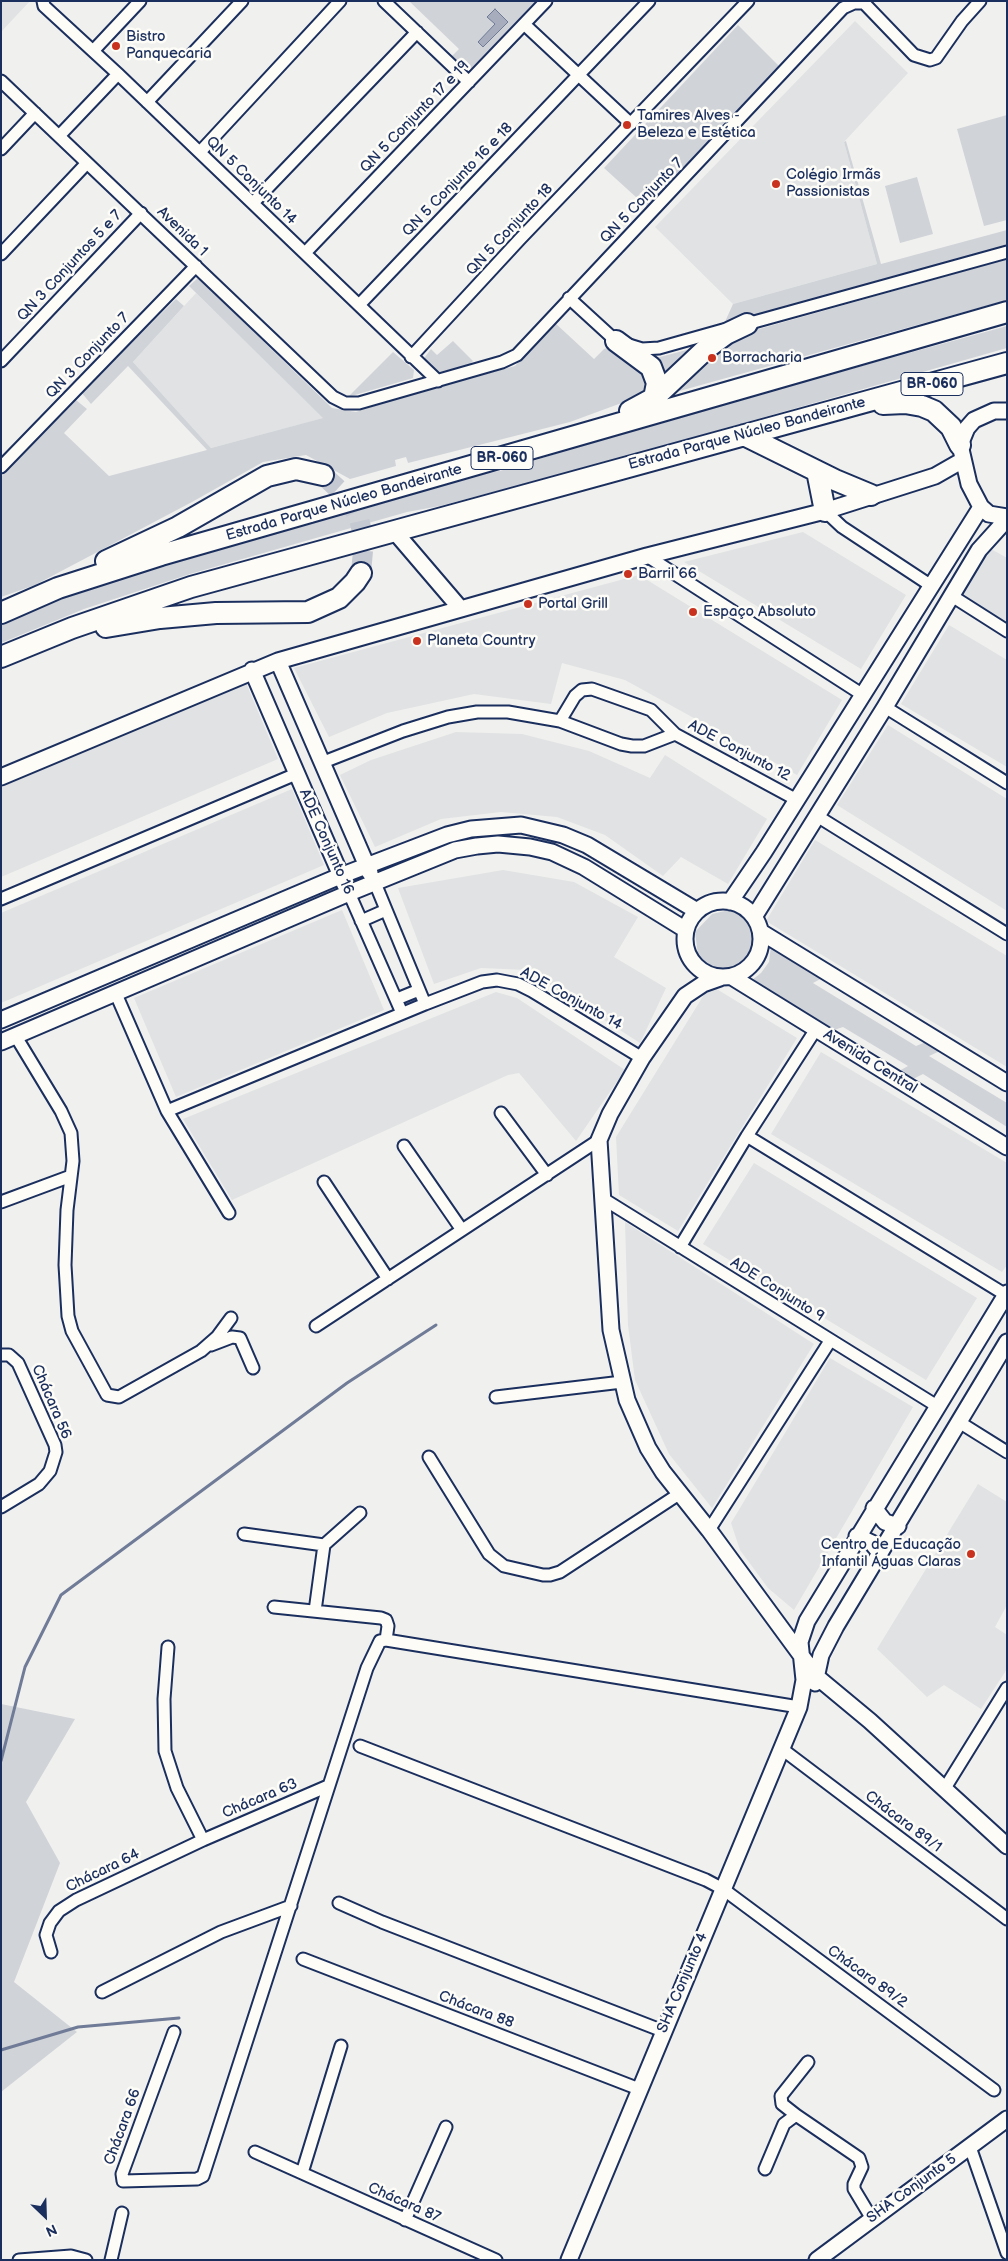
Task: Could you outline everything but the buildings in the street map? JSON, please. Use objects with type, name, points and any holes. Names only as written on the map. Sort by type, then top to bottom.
[{"type":"highway","name":"Estrada Parque Núcleo Bandeirante","points":[[1,613],[58,588],[162,555],[1007,312]]},
{"type":"highway","points":[[589,432],[610,420],[644,406],[707,348],[726,334],[747,324]]},
{"type":"highway","points":[[616,341],[651,367],[658,383],[654,398]]},
{"type":"highway","name":"Estrada Parque Núcleo Bandeirante","points":[[1,657],[72,628],[191,587],[1007,363]]},
{"type":"highway","points":[[856,405],[905,403],[922,406],[943,418],[951,427],[962,453]]},
{"type":"highway","points":[[744,435],[816,471],[871,495]]},
{"type":"highway","points":[[58,588],[72,576],[178,528],[267,476],[296,470],[323,475]]},
{"type":"highway","points":[[816,471],[825,510]]},
{"type":"highway","points":[[72,628],[99,628],[160,618],[216,613],[308,612],[339,598],[361,573]]},
{"type":"street","points":[[93,51],[140,1]]},
{"type":"street","points":[[147,102],[242,1]]},
{"type":"street","points":[[200,152],[340,1]]},
{"type":"street","points":[[384,1],[469,82]]},
{"type":"street","name":"QN 5 Conjunto 17 e 19","points":[[305,254],[546,1]]},
{"type":"street","name":"QN 5 Conjunto 16 e 18","points":[[360,305],[649,1]]},
{"type":"street","name":"QN 5 Conjunto 18","points":[[411,357],[748,1]]},
{"type":"street","name":"QN 5 Conjunto 14","points":[[43,2],[438,382]]},
{"type":"street","name":"QN 5 Conjunto 7","points":[[344,403],[359,403],[438,382],[502,362],[517,355],[843,8],[854,3],[864,3],[914,55],[930,60],[936,58],[972,4]]},
{"type":"street","points":[[524,24],[631,124]]},
{"type":"street","points":[[253,204],[417,32]]},
{"type":"street","points":[[59,136],[118,74]]},
{"type":"street","name":"Avenida 1","points":[[1,81],[333,397],[344,403]]},
{"type":"street","points":[[1,149],[35,113]]},
{"type":"street","points":[[1,254],[87,163]]},
{"type":"street","name":"QN 3 Conjuntos 5 e 7","points":[[1,361],[141,213]]},
{"type":"street","points":[[569,298],[616,341],[649,350],[1007,252]]},
{"type":"street","name":"QN 3 Conjunto 7","points":[[1,467],[196,266]]},
{"type":"street","points":[[754,917],[885,707],[979,550],[1007,518],[990,514],[981,507],[970,484],[962,453],[967,428],[974,420],[994,411],[1007,411]]},
{"type":"street","points":[[936,476],[962,453]]},
{"type":"street","points":[[1,777],[252,670],[278,661],[647,556],[825,510],[936,476],[946,476],[970,484]]},
{"type":"street","points":[[730,902],[764,852],[930,585],[981,507]]},
{"type":"street","points":[[825,510],[842,528],[930,585]]},
{"type":"street","points":[[395,532],[460,608]]},
{"type":"street","points":[[963,536],[976,542],[979,550]]},
{"type":"street","points":[[647,556],[863,695]]},
{"type":"street","points":[[952,596],[1007,631]]},
{"type":"street","name":"ADE Conjunto 16","points":[[278,661],[375,883],[425,1004]]},
{"type":"street","name":"ADE Conjunto 16","points":[[252,670],[340,876],[349,892],[402,1013]]},
{"type":"street","points":[[560,721],[575,696],[582,690],[592,689],[650,710],[675,734]]},
{"type":"street","points":[[885,707],[1007,783]]},
{"type":"street","name":"ADE Conjunto 12","points":[[321,762],[403,731],[448,717],[477,712],[508,712],[560,721],[621,744],[632,746],[644,746],[675,734],[797,800]]},
{"type":"street","points":[[1,899],[296,774]]},
{"type":"street","points":[[817,816],[1007,934]]},
{"type":"street","points":[[1,1020],[367,865],[455,833],[496,826],[521,826],[563,835],[587,845],[697,911]]},
{"type":"street","points":[[1,1042],[349,892],[455,850],[498,844],[530,847],[552,852],[584,868],[686,930]]},
{"type":"street","points":[[764,852],[775,864],[785,867]]},
{"type":"street","points":[[685,996],[702,984],[743,972],[758,955],[761,932],[754,917],[739,904],[730,902],[712,903],[697,911],[686,930],[684,940],[690,959],[689,983],[685,996],[642,1058],[610,1114],[599,1140],[611,1330],[626,1400],[648,1448],[680,1494],[709,1530],[817,1677],[870,1721],[1007,1846]]},
{"type":"street","points":[[361,921],[386,910]]},
{"type":"street","points":[[761,932],[1007,1083]]},
{"type":"street","points":[[690,959],[708,975],[726,977]]},
{"type":"street","name":"Avenida Central","points":[[726,977],[816,1028],[1007,1147]]},
{"type":"street","name":"ADE Conjunto 14","points":[[167,1111],[402,1013],[482,982],[506,981],[532,991],[642,1058]]},
{"type":"street","points":[[396,999],[419,990]]},
{"type":"street","points":[[116,994],[167,1111],[230,1213]]},
{"type":"street","points":[[680,1247],[747,1136],[816,1028]]},
{"type":"street","points":[[15,1035],[67,1122],[73,1148],[67,1210],[65,1265],[68,1316],[72,1331],[107,1396],[119,1397],[209,1346],[232,1337],[240,1338],[253,1368]]},
{"type":"street","points":[[502,1113],[547,1175]]},
{"type":"street","points":[[747,1136],[1006,1294]]},
{"type":"street","points":[[316,1326],[599,1140]]},
{"type":"street","points":[[404,1146],[462,1230]]},
{"type":"street","points":[[1,1202],[71,1176]]},
{"type":"street","points":[[324,1182],[388,1279]]},
{"type":"street","name":"ADE Conjunto 9","points":[[602,1198],[937,1406]]},
{"type":"street","name":"SHA Conjunto 4","points":[[569,2260],[799,1707],[804,1687],[800,1642],[807,1621],[874,1508],[1006,1294]]},
{"type":"street","points":[[209,1346],[231,1318]]},
{"type":"street","points":[[709,1530],[830,1341]]},
{"type":"street","name":"SHA Conjunto 4","points":[[799,1707],[808,1698],[817,1677],[823,1652],[836,1626],[898,1526],[1007,1342]]},
{"type":"street","name":"Chácara 56","points":[[1,1355],[9,1355],[18,1362],[55,1445],[56,1452],[50,1471],[39,1484],[1,1507]]},
{"type":"street","points":[[496,1397],[622,1382]]},
{"type":"street","points":[[959,1422],[1007,1452]]},
{"type":"street","points":[[429,1457],[489,1554],[504,1566],[543,1575],[560,1572],[680,1494]]},
{"type":"street","points":[[874,1508],[886,1522],[898,1526]]},
{"type":"street","points":[[315,1612],[324,1545],[360,1513]]},
{"type":"street","points":[[244,1534],[324,1545]]},
{"type":"street","points":[[858,1536],[872,1543],[880,1553]]},
{"type":"street","points":[[274,1607],[381,1618],[386,1620],[388,1626],[386,1640]]},
{"type":"street","points":[[777,1623],[792,1628],[798,1627],[807,1621]]},
{"type":"street","points":[[102,1992],[222,1932],[291,1906],[367,1668],[377,1644],[386,1640],[799,1707]]},
{"type":"street","points":[[168,1647],[164,1699],[165,1750],[177,1788],[202,1840]]},
{"type":"street","points":[[801,1657],[823,1652]]},
{"type":"street","points":[[945,1788],[1007,1688]]},
{"type":"street","name":"Chácara 89/2","points":[[360,1746],[706,1880],[723,1889],[994,2090]]},
{"type":"street","name":"Chácara 89/1","points":[[782,1749],[1007,1919]]},
{"type":"street","name":"Chácara 63","points":[[202,1840],[328,1786]]},
{"type":"street","name":"Chácara 64","points":[[51,1952],[46,1935],[50,1923],[59,1911],[76,1900],[202,1840]]},
{"type":"street","points":[[339,1903],[382,1922],[663,2031]]},
{"type":"street","name":"Chácara 66","points":[[174,2032],[122,2174],[122,2179],[125,2181],[197,2179],[203,2173],[291,1906]]},
{"type":"street","name":"Chácara 88","points":[[303,1959],[639,2089]]},
{"type":"street","points":[[302,2172],[341,2046]]},
{"type":"street","points":[[808,2062],[781,2096],[782,2104],[860,2158],[862,2167],[854,2188],[872,2219]]},
{"type":"street","points":[[765,2169],[784,2124],[796,2115]]},
{"type":"street","name":"SHA Conjunto 5","points":[[817,2260],[1007,2119]]},
{"type":"street","points":[[405,2220],[446,2127]]},
{"type":"street","points":[[970,2147],[1007,2253]]},
{"type":"street","name":"Chácara 87","points":[[255,2152],[496,2260]]},
{"type":"street","points":[[111,2260],[122,2213]]},
{"type":"street","points":[[19,2260],[70,2256],[86,2260]]},
{"type":"shaded area","points":[[1,1],[30,1],[1,32]]},
{"type":"shaded area","points":[[409,1],[539,1],[475,67],[468,70],[451,57],[459,49]]},
{"type":"shaded area","name":"Colégio Irmãs Passionistas","points":[[855,21],[908,73],[844,142],[877,264],[733,304],[655,227]]},
{"type":"shaded area","points":[[738,25],[780,67],[648,208],[604,168]]},
{"type":"shaded area","points":[[1007,115],[1007,220],[984,226],[957,129]]},
{"type":"shaded area","points":[[846,141],[881,264],[1007,230],[1007,245],[724,324],[733,304],[877,264],[844,142]]},
{"type":"shaded area","points":[[917,177],[933,234],[900,243],[885,186]]},
{"type":"shaded area","points":[[1007,259],[1007,300],[665,395],[721,345],[745,333]]},
{"type":"shaded area","points":[[198,278],[332,408],[356,412],[405,396],[515,366],[554,322],[594,359],[604,349],[610,347],[649,376],[646,394],[570,422],[408,463],[406,457],[395,460],[396,466],[350,479],[306,455],[263,462],[35,585],[1,597],[1,477],[76,400],[87,409],[64,433],[109,476],[207,450],[128,366],[91,404],[81,392],[176,299],[184,306],[133,362],[211,448],[323,418],[189,286]]},
{"type":"shaded area","points":[[196,293],[324,418],[211,448],[133,362]]},
{"type":"shaded area","points":[[1007,326],[1007,348],[614,460],[440,506],[407,512],[190,574],[84,609],[1,643],[1,622],[62,597],[138,570],[448,482],[508,469],[636,428]]},
{"type":"shaded area","points":[[453,341],[473,361],[469,365],[439,372],[425,361],[425,357],[431,349],[437,355]]},
{"type":"shaded area","points":[[698,347],[663,378],[656,358]]},
{"type":"shaded area","points":[[393,352],[414,370],[413,378],[348,397]]},
{"type":"shaded area","points":[[803,532],[906,595],[861,669],[684,562]]},
{"type":"shaded area","points":[[977,541],[1007,558],[1007,629],[946,594]]},
{"type":"shaded area","points":[[639,575],[842,700],[797,775],[625,680],[562,663],[551,704],[474,694],[387,713],[329,737],[294,668]]},
{"type":"shaded area","points":[[949,625],[1007,660],[1007,767],[901,704]]},
{"type":"shaded area","points":[[246,683],[278,759],[1,877],[1,787]]},
{"type":"shaded area","points":[[888,725],[1007,799],[1007,911],[837,805]]},
{"type":"shaded area","points":[[456,732],[522,734],[589,751],[650,778],[665,755],[767,819],[728,884],[681,857],[663,876],[605,835],[557,817],[501,812],[441,819],[375,847],[340,775],[371,760]]},
{"type":"shaded area","points":[[292,789],[324,865],[1,1003],[1,913]]},
{"type":"shaded area","points":[[815,840],[1007,956],[1007,1067],[766,921]]},
{"type":"shaded area","points":[[503,870],[574,882],[638,917],[614,957],[666,988],[640,1043],[527,970],[481,968],[434,984],[398,888]]},
{"type":"shaded area","points":[[342,910],[384,1010],[176,1097],[134,998]]},
{"type":"shaded area","points":[[729,910],[743,915],[756,930],[755,948],[743,967],[731,972],[715,971],[698,955],[695,932],[712,914]]},
{"type":"shaded area","points":[[771,946],[824,977],[813,983],[916,1046],[926,1042],[940,1051],[929,1056],[1007,1103],[1007,1127],[923,1074],[913,1079],[899,1071],[908,1066],[843,1027],[834,1030],[752,980],[761,973],[769,962]]},
{"type":"shaded area","points":[[710,985],[797,1038],[678,1231],[619,1195],[616,1137]]},
{"type":"shaded area","points":[[496,992],[517,998],[625,1070],[576,1141],[519,1073],[508,1075],[232,1200],[183,1119]]},
{"type":"shaded area","points":[[821,1052],[1007,1163],[1007,1265],[1002,1272],[771,1134]]},
{"type":"shaded area","points":[[754,1163],[977,1298],[926,1380],[703,1244]]},
{"type":"shaded area","points":[[625,1222],[814,1344],[712,1508],[669,1454],[635,1380],[628,1325]]},
{"type":"shaded area","points":[[830,1358],[913,1407],[794,1610],[768,1588],[740,1550],[731,1523]]},
{"type":"shaded area","name":"Centro de Educação Infantil Águas Claras","points":[[978,1484],[1007,1502],[1007,1605],[995,1627],[1007,1635],[1007,1669],[981,1709],[944,1685],[927,1697],[877,1649]]},
{"type":"shaded area","points":[[1,1704],[75,1719],[26,1802],[60,1863],[14,1982],[77,2032],[1,2092]]},
{"type":"water","points":[[495,9],[508,22],[483,47],[478,42],[495,24],[487,17]]},
{"type":"waterway","points":[[1,1761],[25,1667],[61,1595],[347,1383],[436,1325]]},
{"type":"waterway","points":[[1,2050],[78,2027],[179,2018]]},
{"type":"tunnel","points":[[323,475],[348,498],[359,519],[364,540],[361,573]]},
{"type":"place","name":"Bistro Panquecaria","points":[[116,46]]},
{"type":"place","name":"Tamires Alves - Beleza e Estética","points":[[627,125]]},
{"type":"place","name":"Colégio Irmãs Passionistas","points":[[776,184]]},
{"type":"place","name":"Borracharia","points":[[712,358]]},
{"type":"place","name":"Barril 66","points":[[628,574]]},
{"type":"place","name":"Portal Grill","points":[[528,604]]},
{"type":"place","name":"Espaço Absoluto","points":[[693,612]]},
{"type":"place","name":"Planeta Country","points":[[417,641]]},
{"type":"place","name":"Centro de Educação Infantil Águas Claras","points":[[971,1554]]}]
